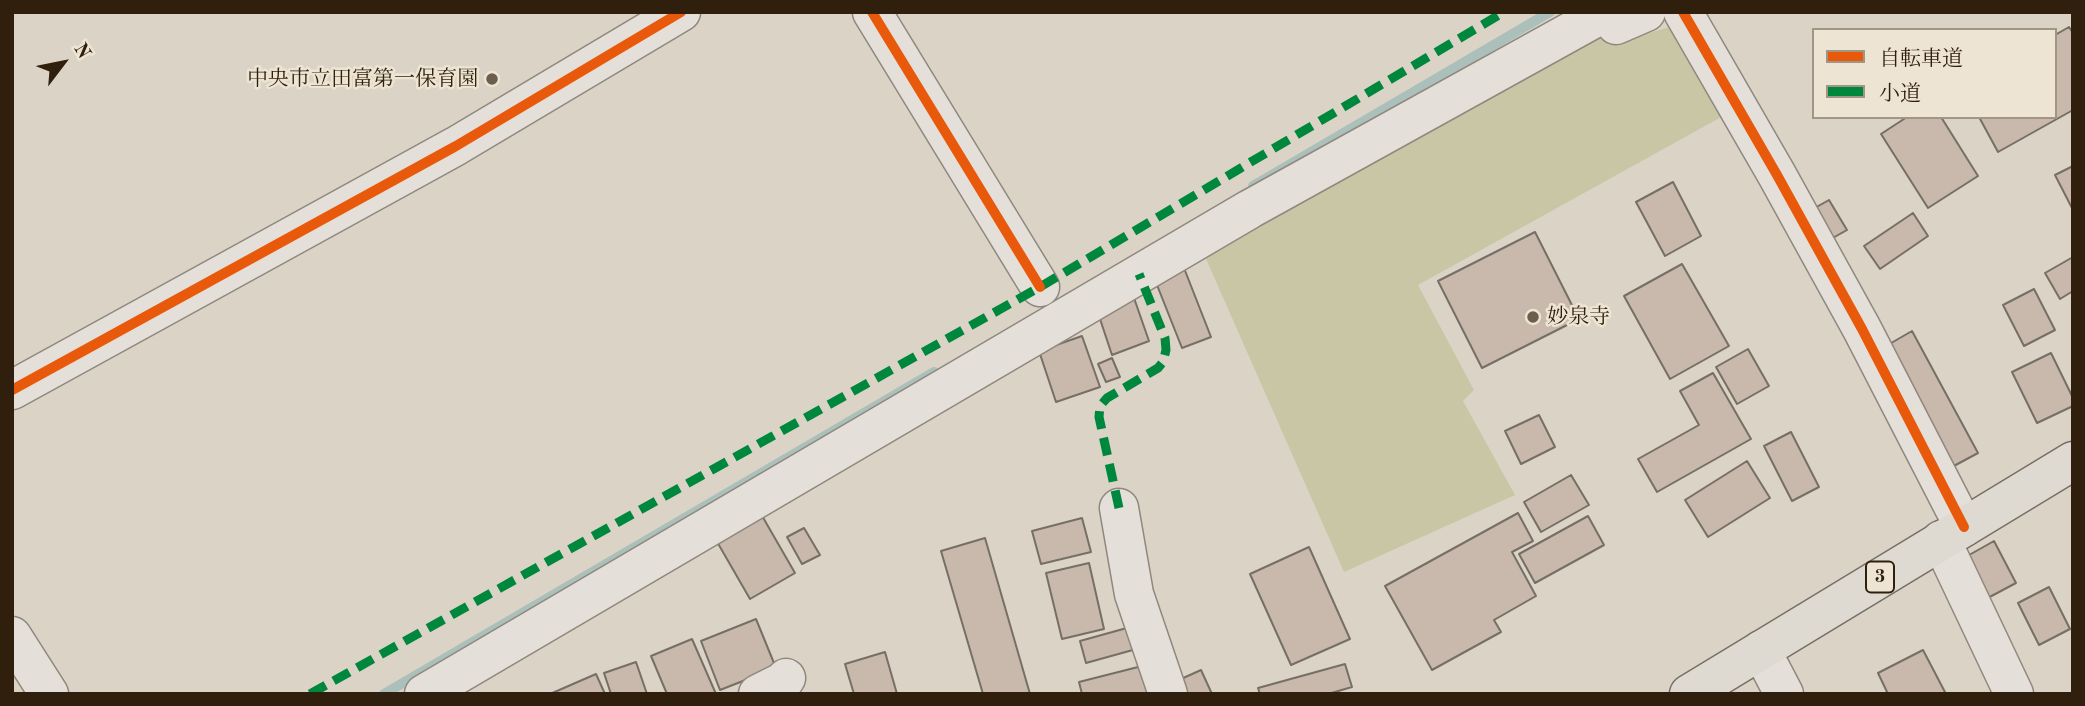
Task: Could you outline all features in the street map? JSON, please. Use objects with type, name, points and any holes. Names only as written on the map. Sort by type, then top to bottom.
[{"type":"main road","name":"3","points":[[1689,694],[2073,461]]},
{"type":"street","points":[[12,390],[456,146],[681,12]]},
{"type":"street","points":[[872,12],[1040,287]]},
{"type":"street","points":[[424,694],[1250,209],[1608,12],[1616,25],[1646,12]]},
{"type":"street","points":[[1683,12],[1856,317],[1953,534],[2014,694]]},
{"type":"street","points":[[1119,508],[1134,594],[1168,694]]},
{"type":"street","points":[[12,636],[49,694]]},
{"type":"street","points":[[1761,650],[1784,694]]},
{"type":"shaded area","points":[[1673,26],[1723,116],[1418,285],[1474,390],[1463,401],[1515,495],[1344,572],[1203,252],[1602,28],[1612,44]]},
{"type":"building","points":[[2069,27],[2073,33],[2073,110],[2057,119],[2057,34]]},
{"type":"building","points":[[1904,119],[1942,119],[1978,176],[1928,208],[1881,134]]},
{"type":"building","points":[[1980,119],[2057,119],[1998,152]]},
{"type":"building","points":[[2073,166],[2073,210],[2055,175]]},
{"type":"building","points":[[1673,182],[1701,236],[1665,256],[1636,202]]},
{"type":"building","points":[[1829,200],[1847,230],[1831,239],[1813,209]]},
{"type":"building","points":[[1913,213],[1928,236],[1880,269],[1864,246]]},
{"type":"building","points":[[1535,232],[1579,319],[1482,368],[1438,281]]},
{"type":"building","points":[[2073,257],[2073,291],[2060,299],[2045,273]]},
{"type":"building","points":[[1682,264],[1729,346],[1670,379],[1624,296]]},
{"type":"building","points":[[1184,268],[1211,337],[1182,348],[1155,280]]},
{"type":"building","points":[[2034,289],[2055,330],[2024,346],[2003,305]]},
{"type":"building","points":[[1134,298],[1149,341],[1112,355],[1097,310]]},
{"type":"building","points":[[1912,331],[1978,453],[1952,467],[1886,346]]},
{"type":"building","points":[[1082,336],[1100,387],[1056,402],[1039,351]]},
{"type":"building","points":[[1748,349],[1769,386],[1737,404],[1716,367]]},
{"type":"building","points":[[2051,353],[2073,398],[2073,406],[2037,423],[2012,372]]},
{"type":"building","points":[[1112,358],[1120,377],[1106,382],[1098,364]]},
{"type":"building","points":[[1713,373],[1751,439],[1657,492],[1638,459],[1699,425],[1680,391]]},
{"type":"building","points":[[1539,415],[1555,447],[1521,464],[1505,431]]},
{"type":"building","points":[[1791,432],[1819,487],[1792,501],[1764,446]]},
{"type":"building","points":[[1747,461],[1770,498],[1708,537],[1685,500]]},
{"type":"building","points":[[1571,475],[1589,505],[1541,532],[1524,502]]},
{"type":"building","points":[[1518,513],[1533,541],[1512,552],[1536,596],[1494,620],[1501,632],[1432,670],[1385,586]]},
{"type":"building","points":[[761,514],[795,573],[750,599],[716,540]]},
{"type":"building","points":[[1588,516],[1604,545],[1535,583],[1519,554]]},
{"type":"building","points":[[1082,518],[1091,552],[1041,564],[1032,531]]},
{"type":"building","points":[[804,528],[820,555],[802,564],[787,537]]},
{"type":"building","points":[[985,538],[1030,694],[983,694],[941,551]]},
{"type":"building","points":[[1994,541],[2016,583],[1984,600],[1962,559]]},
{"type":"building","points":[[1309,547],[1350,639],[1291,665],[1250,574]]},
{"type":"building","points":[[1089,563],[1104,629],[1062,639],[1046,573]]},
{"type":"building","points":[[2049,587],[2070,629],[2039,645],[2018,603]]},
{"type":"building","points":[[756,619],[776,668],[720,690],[701,641]]},
{"type":"building","points":[[1134,626],[1140,648],[1086,663],[1080,641]]},
{"type":"building","points":[[692,639],[716,694],[667,694],[651,656]]},
{"type":"building","points":[[1923,650],[1946,694],[1888,694],[1878,673]]},
{"type":"building","points":[[885,652],[897,694],[854,694],[845,664]]},
{"type":"building","points":[[636,662],[647,694],[611,694],[604,673]]},
{"type":"building","points":[[1345,664],[1352,687],[1328,694],[1260,694],[1258,688]]},
{"type":"building","points":[[1146,665],[1153,694],[1082,694],[1079,682]]},
{"type":"building","points":[[1201,670],[1212,694],[1175,694],[1170,684]]},
{"type":"building","points":[[596,674],[605,694],[550,694]]},
{"type":"waterway","points":[[1253,186],[1550,12]]},
{"type":"waterway","points":[[384,694],[934,372]]},
{"type":"marked path","points":[[310,694],[1040,287],[1504,12]]},
{"type":"marked path","points":[[1119,508],[1099,417],[1100,406],[1107,398],[1158,368],[1163,362],[1166,350],[1165,338],[1139,274]]},
{"type":"cycle path","points":[[12,390],[456,146],[681,12]]},
{"type":"cycle path","points":[[872,12],[1040,287]]},
{"type":"cycle path","points":[[1683,12],[1862,329],[1964,527]]},
{"type":"place","name":"中央市立田富第一保育園","points":[[492,79]]},
{"type":"place","name":"妙泉寺","points":[[1533,317]]}]
